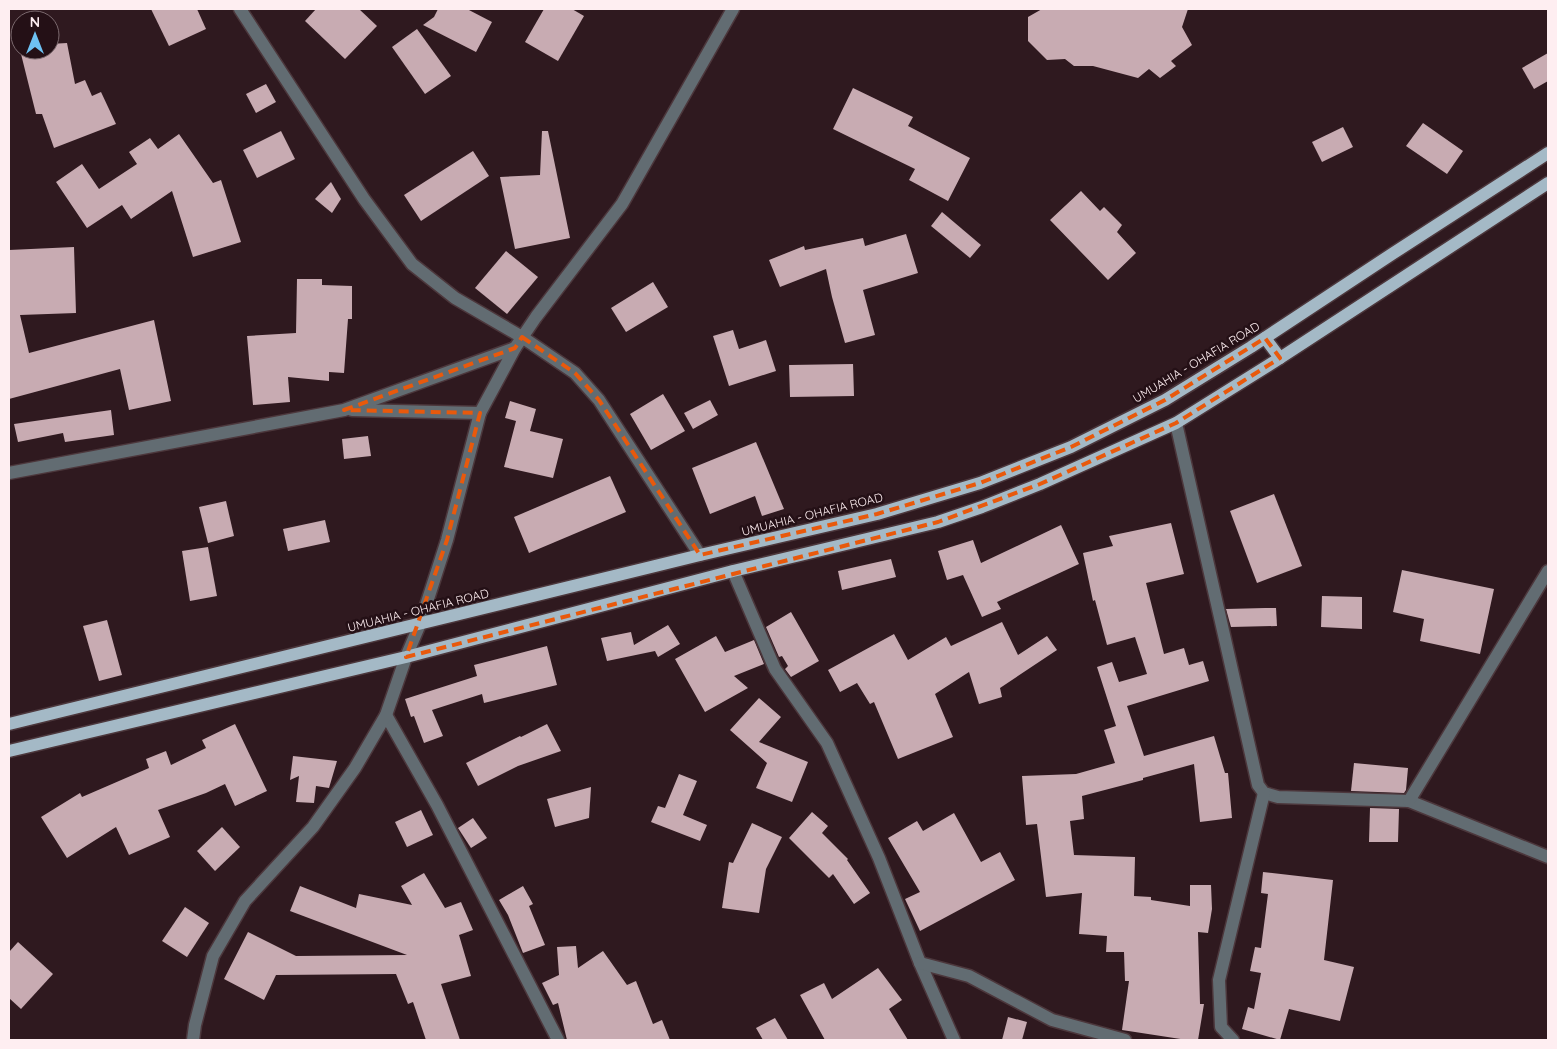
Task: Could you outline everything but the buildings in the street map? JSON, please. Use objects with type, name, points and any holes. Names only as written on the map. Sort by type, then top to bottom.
[{"type":"main road","name":"UMUAHIA - OHAFIA ROAD","points":[[9,724],[700,555],[877,514],[989,479],[1071,447],[1156,404],[1265,338],[1548,153]]},
{"type":"main road","points":[[9,751],[406,657],[733,571],[938,522],[982,507],[1040,484],[1176,423],[1280,358],[1548,183]]},
{"type":"main road","points":[[1265,338],[1280,358]]},
{"type":"street","points":[[240,9],[364,199],[412,264],[455,298],[518,343],[574,373],[599,400],[700,555]]},
{"type":"street","points":[[193,1040],[195,1025],[213,956],[244,901],[313,827],[355,768],[386,715],[406,657],[420,624],[447,540],[480,413],[518,343],[622,204],[733,9]]},
{"type":"street","points":[[9,473],[344,410],[518,343]]},
{"type":"street","points":[[344,410],[480,413]]},
{"type":"street","points":[[1176,423],[1258,785],[1264,793],[1278,798],[1409,801],[1548,857]]},
{"type":"street","points":[[733,571],[775,669],[827,743],[879,858],[920,963],[954,1040]]},
{"type":"street","points":[[1409,801],[1548,571]]},
{"type":"street","points":[[386,715],[437,805],[558,1040]]},
{"type":"street","points":[[1233,1040],[1221,1027],[1219,980],[1264,793]]},
{"type":"street","points":[[920,963],[969,976],[1052,1020],[1125,1040]]},
{"type":"highlighted area","points":[[522,337],[575,373],[599,400],[700,555],[877,514],[980,483],[1071,447],[1165,400],[1265,338],[1280,358],[1176,423],[1040,484],[938,522],[406,657],[447,540],[480,413],[344,410],[515,348]]}]
